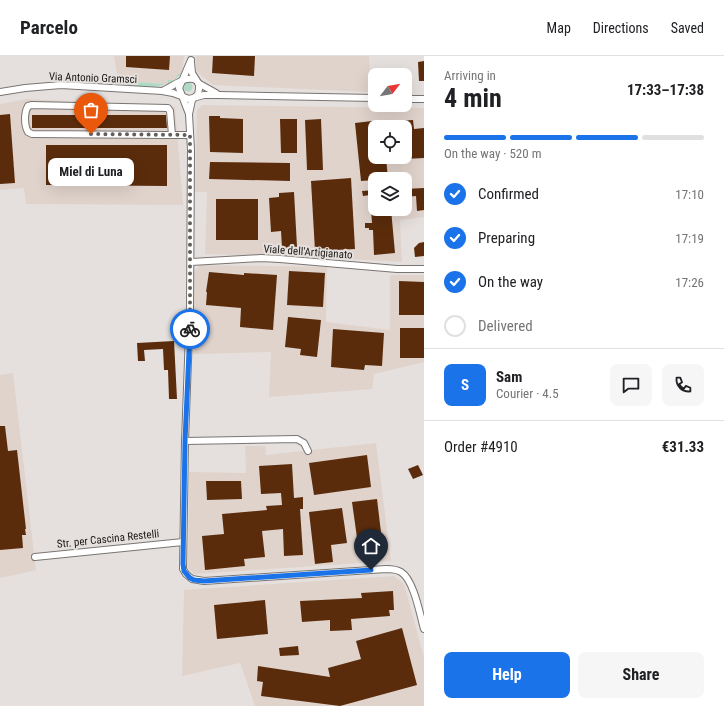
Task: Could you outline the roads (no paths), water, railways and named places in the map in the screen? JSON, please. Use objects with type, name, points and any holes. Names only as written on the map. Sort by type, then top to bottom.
[{"type":"street","points":[[189,114],[179,89],[191,58]]},
{"type":"street","points":[[191,58],[192,71],[199,89],[192,100],[189,114],[191,262],[185,441],[183,569],[188,576],[197,580],[370,570],[397,570],[406,576],[409,581],[424,629]]},
{"type":"street","points":[[182,81],[188,78],[197,81],[206,89],[219,95]]},
{"type":"street","name":"Via Antonio Gramsci","points":[[162,91],[182,81]]},
{"type":"street","name":"Via Antonio Gramsci","points":[[0,92],[60,85],[162,91],[183,96]]},
{"type":"street","points":[[183,96],[189,98],[204,95],[368,98]]},
{"type":"street","points":[[412,99],[424,99]]},
{"type":"street","points":[[172,135],[170,111],[168,108],[32,105],[28,106],[26,111],[26,128],[28,132],[32,134],[172,135],[190,135]]},
{"type":"street","name":"Viale dell'Artigianato","points":[[191,262],[274,258],[397,269],[424,269]]},
{"type":"street","points":[[185,441],[297,439],[304,443],[308,451]]},
{"type":"street","name":"Str. per Cascina Restelli","points":[[36,556],[183,542]]},
{"type":"place","name":"Miel di Luna","points":[[91,134]]}]
